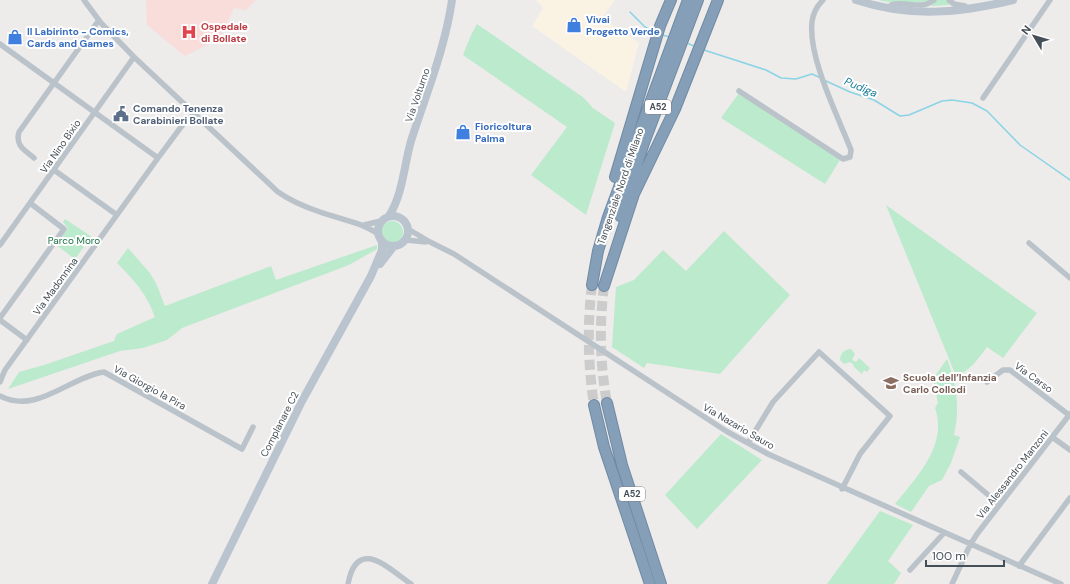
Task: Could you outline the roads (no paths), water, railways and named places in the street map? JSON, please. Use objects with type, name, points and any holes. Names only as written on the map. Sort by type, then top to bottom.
[{"type":"highway","name":"Tangenziale Nord di Milano","points":[[671,0],[660,26],[599,232],[594,258],[592,285],[598,251],[608,217],[677,44]]},
{"type":"highway","name":"Tangenziale Nord di Milano","points":[[688,0],[681,32],[626,195],[610,254],[604,286],[634,194],[675,108],[718,1]]},
{"type":"highway","name":"Tangenziale Nord di Milano","points":[[681,32],[698,0]]},
{"type":"highway","name":"A52","points":[[607,403],[620,458],[661,584]]},
{"type":"highway","name":"A52","points":[[594,405],[604,447],[650,584]]},
{"type":"street","points":[[84,0],[98,20],[134,57],[278,192],[297,204],[320,213],[364,225],[380,238],[394,246],[400,245],[406,240],[408,229],[402,219],[396,216],[389,216],[381,221],[364,225]]},
{"type":"street","name":"Via Volturno","points":[[389,216],[398,196],[411,141],[444,44],[452,0]]},
{"type":"street","points":[[739,91],[840,158],[846,160],[851,156],[851,150],[822,74],[812,29],[814,14],[823,0]]},
{"type":"street","points":[[856,0],[890,9],[928,12],[966,10],[1013,0]]},
{"type":"street","points":[[871,0],[891,5],[929,8],[965,6],[995,0]]},
{"type":"street","points":[[891,5],[897,3],[924,5],[934,0]]},
{"type":"street","points":[[949,0],[954,4],[965,6]]},
{"type":"street","points":[[983,98],[1046,3],[1050,0]]},
{"type":"street","points":[[34,158],[19,145],[18,134],[98,20]]},
{"type":"street","points":[[0,44],[158,158]]},
{"type":"street","name":"Via Nino Bixio","points":[[0,245],[134,57]]},
{"type":"street","name":"Via Madonnina","points":[[0,382],[2,375],[158,158],[184,123],[194,114]]},
{"type":"street","points":[[54,170],[117,215]]},
{"type":"street","name":"Via Volturno","points":[[398,196],[402,219]]},
{"type":"street","points":[[27,340],[0,319],[64,228],[30,203]]},
{"type":"street","points":[[380,238],[378,227],[381,221]]},
{"type":"street","name":"Via Nazario Sauro","points":[[408,229],[463,260],[726,431],[748,443],[842,489],[1061,584]]},
{"type":"street","name":"Complanare C2","points":[[212,584],[302,401],[370,276],[381,253],[380,238]]},
{"type":"street","name":"Via Nazario Sauro","points":[[406,240],[430,242]]},
{"type":"street","points":[[1029,243],[1070,278]]},
{"type":"street","name":"Complanare C2","points":[[370,276],[394,246]]},
{"type":"street","points":[[748,443],[773,402],[819,352],[890,416],[859,456],[842,489]]},
{"type":"street","name":"Via Carso","points":[[987,382],[1003,370],[1010,370],[1070,415]]},
{"type":"street","name":"Via Giorgio la Pira","points":[[0,396],[11,402],[36,400],[104,372],[242,449],[253,427]]},
{"type":"street","name":"Via Alessandro Manzoni","points":[[952,584],[970,545],[999,504],[1070,415]]},
{"type":"street","points":[[1052,437],[1070,450]]},
{"type":"street","points":[[961,472],[999,504]]},
{"type":"street","points":[[1019,566],[1070,498]]},
{"type":"street","points":[[910,570],[944,533]]},
{"type":"street","points":[[348,584],[354,565],[359,560],[366,559],[381,563],[412,584]]},
{"type":"waterway","name":"Pudiga","points":[[630,12],[645,27],[655,32]]},
{"type":"waterway","name":"Pudiga","points":[[662,35],[670,37]]},
{"type":"waterway","name":"Pudiga","points":[[687,43],[696,47]]},
{"type":"waterway","name":"Pudiga","points":[[704,50],[766,70],[781,78],[796,79],[812,74],[821,78]]},
{"type":"waterway","name":"Pudiga","points":[[826,81],[850,92],[874,100],[900,116],[909,115],[942,101],[952,100],[972,103],[987,111],[1020,145],[1070,180]]},
{"type":"tunnel","points":[[592,285],[589,315],[589,345],[590,375],[594,405]]},
{"type":"tunnel","points":[[604,286],[601,316],[601,345],[607,403]]},
{"type":"place","name":"Vivai Progetto Verde","points":[[574,25]]},
{"type":"place","name":"Ospedale di Bollate","points":[[189,32]]},
{"type":"place","name":"Il Labirinto - Comics, Cards and Games","points":[[15,37]]},
{"type":"place","name":"Comando Tenenza Carabinieri Bollate","points":[[121,114]]},
{"type":"place","name":"Fioricoltura Palma","points":[[463,132]]},
{"type":"place","name":"Scuola dell’Infanzia Carlo Collodi","points":[[891,383]]},
{"type":"park label","name":"Parco Moro","points":[[74,240]]}]
